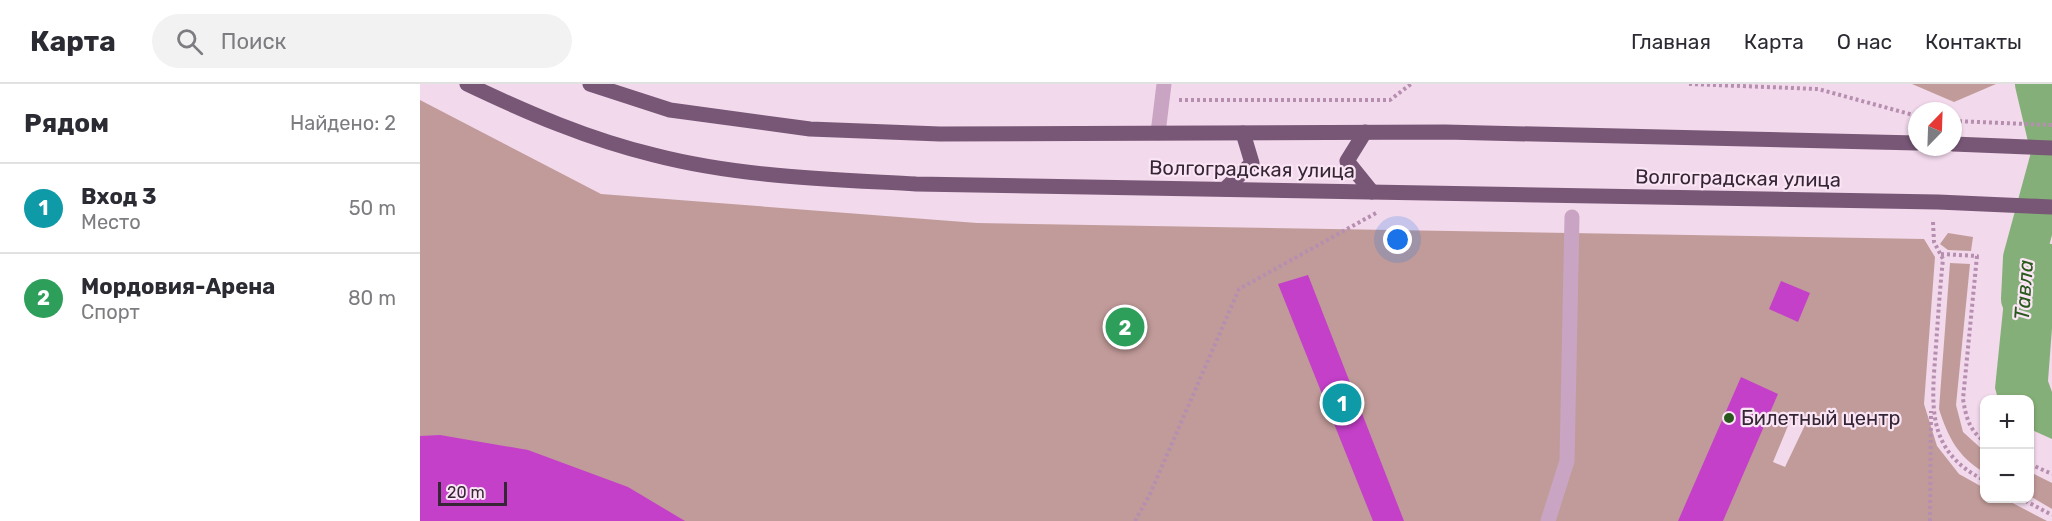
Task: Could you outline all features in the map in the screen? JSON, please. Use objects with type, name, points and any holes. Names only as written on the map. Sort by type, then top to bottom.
[{"type":"main road","name":"Волгоградская улица","points":[[467,84],[553,124],[602,141],[656,156],[765,174],[916,184],[1938,202],[2052,207]]},
{"type":"main road","name":"Волгоградская улица","points":[[590,84],[670,110],[810,129],[940,134],[1365,132],[1908,143]]},
{"type":"main road","points":[[1365,132],[1347,161],[1372,192]]},
{"type":"main road","points":[[1226,189],[1252,163],[1243,133]]},
{"type":"main road","points":[[1962,144],[2052,148]]},
{"type":"street","points":[[1158,133],[1164,87]]},
{"type":"street","points":[[1548,521],[1567,461],[1572,218]]},
{"type":"path","points":[[1164,87],[1182,102],[1390,100],[1411,84]]},
{"type":"path","points":[[1689,84],[1818,89],[1908,114]]},
{"type":"path","points":[[1962,121],[2052,125]]},
{"type":"path","points":[[1136,521],[1150,494],[1239,289],[1376,213]]},
{"type":"path","points":[[1930,521],[1931,408],[1943,259],[1934,242],[1933,222]]},
{"type":"path","points":[[1941,254],[1977,256],[1963,399],[1966,419],[1980,438]]},
{"type":"path","points":[[1931,408],[1944,447],[1967,472],[1980,478]]},
{"type":"path","points":[[2034,466],[2052,474]]},
{"type":"path","points":[[2030,503],[2052,514]]},
{"type":"shaded area","points":[[1912,84],[1996,84],[1954,102]]},
{"type":"shaded area","points":[[420,100],[601,194],[977,223],[1924,239],[1935,257],[1924,404],[1937,446],[1959,474],[1980,486],[1980,503],[2013,503],[2047,521],[420,521]],"holes":[[[1792,416],[1806,423],[1785,467],[1773,462]]]},
{"type":"shaded area","points":[[1948,233],[1973,237],[1971,251],[1948,250],[1940,244]]},
{"type":"shaded area","points":[[1950,263],[1970,264],[1956,405],[1963,432],[1980,447],[1980,469],[1967,460],[1955,445],[1939,409]]},
{"type":"shaded area","points":[[2034,474],[2052,483],[2052,509],[2034,498]]},
{"type":"water","points":[[2010,241],[2052,244],[2052,328],[2048,381],[2052,392],[2052,439],[2034,431],[2034,395],[1997,395],[1995,388]]},
{"type":"building","points":[[1308,275],[1404,521],[1373,521],[1278,284]]},
{"type":"building","points":[[1781,281],[1810,293],[1798,322],[1769,309]]},
{"type":"building","points":[[1741,377],[1778,394],[1723,521],[1678,521]]},
{"type":"building","points":[[440,435],[528,450],[628,487],[685,521],[420,521],[420,436]]},
{"type":"waterway","name":"Тавла","points":[[2036,84],[2052,152]]},
{"type":"waterway","name":"Тавла","points":[[2022,299],[2024,258],[2052,155]]},
{"type":"place","name":"Мордовия-Арена","points":[[1125,327]]},
{"type":"place","name":"Вход 3","points":[[1342,403]]},
{"type":"place","name":"Билетный центр","points":[[1729,418]]}]
